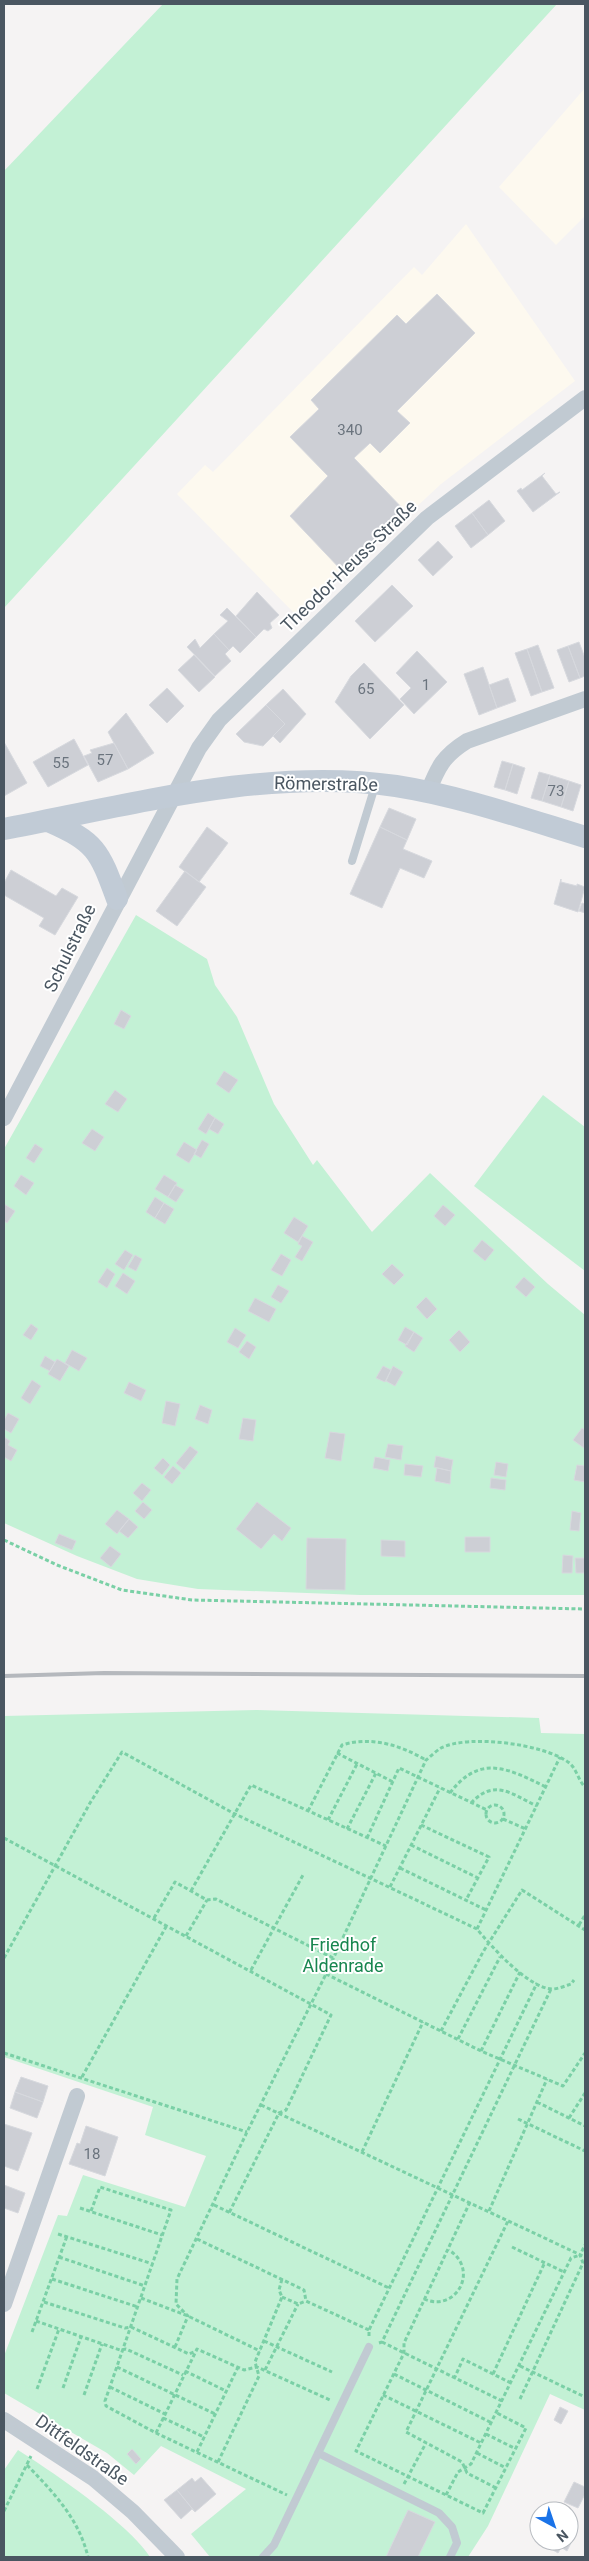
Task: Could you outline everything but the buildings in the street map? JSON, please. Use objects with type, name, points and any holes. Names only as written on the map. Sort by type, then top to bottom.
[{"type":"street","name":"Theodor-Heuss-Straße","points":[[174,796],[199,748],[219,720],[245,693],[428,518],[585,398]]},
{"type":"street","points":[[428,792],[440,763],[452,750],[467,741],[585,699]]},
{"type":"street","name":"Römerstraße","points":[[4,829],[174,796],[290,780],[375,784],[428,792],[470,802],[585,837]]},
{"type":"street","name":"Schulstraße","points":[[4,1118],[61,1012],[117,899],[174,796]]},
{"type":"street","points":[[48,821],[77,834],[92,846],[101,858],[117,899]]},
{"type":"street","points":[[4,2304],[78,2096]]},
{"type":"street","name":"Dittfeldstraße","points":[[4,2420],[94,2478],[133,2512],[170,2555]]},
{"type":"lane","points":[[352,861],[375,784]]},
{"type":"lane","points":[[263,2557],[274,2544],[369,2347]]},
{"type":"lane","points":[[318,2453],[439,2513],[452,2527],[457,2543],[450,2557]]},
{"type":"path","points":[[4,1540],[57,1565],[122,1590],[192,1600],[585,1610]]},
{"type":"path","points":[[308,1811],[342,1745],[352,1742],[381,1742],[403,1747],[426,1760]]},
{"type":"path","points":[[188,2316],[176,2304],[177,2279],[214,2205],[247,2132],[312,2004],[426,1760],[442,1748],[473,1742],[503,1742],[536,1748],[560,1757],[570,1763],[585,1787]]},
{"type":"path","points":[[4,1958],[90,1803],[122,1752],[233,1813],[477,1928],[500,1957],[537,1983],[550,1989],[571,1984],[574,1980]]},
{"type":"path","points":[[338,1753],[393,1782]]},
{"type":"path","points":[[477,1928],[560,1757]]},
{"type":"path","points":[[328,1820],[358,1764]]},
{"type":"path","points":[[450,1793],[466,1776],[479,1770],[495,1767],[511,1770],[546,1787]]},
{"type":"path","points":[[367,1838],[399,1768],[487,1810]]},
{"type":"path","points":[[347,1829],[376,1773]]},
{"type":"path","points":[[191,1891],[233,1813],[251,1785],[386,1846]]},
{"type":"path","points":[[390,1887],[440,1788]]},
{"type":"path","points":[[471,1803],[480,1793],[490,1789],[504,1791],[537,1806]]},
{"type":"path","points":[[492,1806],[500,1807],[504,1815],[503,1819],[495,1824],[490,1822],[486,1818],[487,1810],[492,1806]]},
{"type":"path","points":[[503,1819],[526,1829]]},
{"type":"path","points":[[421,1825],[489,1857],[466,1900]]},
{"type":"path","points":[[4,1838],[331,2015],[286,2110],[279,2113],[229,2213]]},
{"type":"path","points":[[411,1846],[478,1878]]},
{"type":"path","points":[[400,1868],[486,1910]]},
{"type":"path","points":[[250,1970],[303,1874]]},
{"type":"path","points":[[154,1918],[175,1882],[207,1900],[216,1899],[334,1958]]},
{"type":"path","points":[[441,2031],[489,1944],[522,1890],[585,1930]]},
{"type":"path","points":[[186,1936],[207,1900]]},
{"type":"path","points":[[579,1925],[585,1916]]},
{"type":"path","points":[[78,2096],[82,2077],[167,1925]]},
{"type":"path","points":[[458,2039],[500,1957]]},
{"type":"path","points":[[481,2051],[520,1972]]},
{"type":"path","points":[[326,1974],[481,2051],[563,2086],[585,2054]]},
{"type":"path","points":[[537,1983],[437,2186],[369,2330],[369,2347],[382,2342],[550,1989]]},
{"type":"path","points":[[362,2152],[423,2022]]},
{"type":"path","points":[[4,2053],[247,2132]]},
{"type":"path","points":[[489,2212],[547,2079]]},
{"type":"path","points":[[568,2118],[585,2094]]},
{"type":"path","points":[[537,2102],[585,2126]]},
{"type":"path","points":[[261,2104],[585,2257]]},
{"type":"path","points":[[518,2120],[528,2123],[585,2152]]},
{"type":"path","points":[[91,2211],[100,2187],[171,2210],[105,2401],[106,2406],[156,2433],[296,2499]]},
{"type":"path","points":[[470,2202],[404,2344],[404,2353],[356,2451],[483,2513],[526,2428],[496,2413]]},
{"type":"path","points":[[214,2205],[389,2288]]},
{"type":"path","points":[[80,2208],[162,2235]]},
{"type":"path","points":[[496,2488],[467,2473],[466,2467],[462,2462],[406,2432],[508,2220]]},
{"type":"path","points":[[58,2234],[153,2264]]},
{"type":"path","points":[[32,2332],[67,2236]]},
{"type":"path","points":[[197,2239],[304,2290],[306,2301]]},
{"type":"path","points":[[446,2495],[458,2472],[471,2464],[571,2258],[580,2255],[585,2245]]},
{"type":"path","points":[[512,2247],[564,2272]]},
{"type":"path","points":[[424,2299],[434,2304],[446,2301],[457,2293],[463,2281],[465,2270],[462,2262],[449,2250]]},
{"type":"path","points":[[520,2399],[583,2263],[580,2255]]},
{"type":"path","points":[[59,2257],[145,2286]]},
{"type":"path","points":[[493,2374],[545,2262]]},
{"type":"path","points":[[52,2279],[138,2307]]},
{"type":"path","points":[[282,2279],[278,2290],[282,2297],[298,2304]]},
{"type":"path","points":[[218,2462],[259,2376],[255,2362],[282,2297]]},
{"type":"path","points":[[141,2298],[188,2316],[260,2350]]},
{"type":"path","points":[[265,2370],[298,2304],[306,2301],[369,2330]]},
{"type":"path","points":[[44,2302],[126,2328],[131,2327],[190,2354],[197,2349],[244,2370],[257,2367],[342,2405]]},
{"type":"path","points":[[175,2347],[188,2316]]},
{"type":"path","points":[[36,2322],[120,2350],[123,2349],[183,2375]]},
{"type":"path","points":[[38,2389],[59,2329]]},
{"type":"path","points":[[63,2388],[81,2337]]},
{"type":"path","points":[[264,2341],[332,2372]]},
{"type":"path","points":[[382,2342],[435,2370],[502,2401]]},
{"type":"path","points":[[84,2395],[102,2344]]},
{"type":"path","points":[[156,2433],[194,2352]]},
{"type":"path","points":[[454,2379],[463,2359],[511,2383]]},
{"type":"path","points":[[520,2366],[585,2396]]},
{"type":"path","points":[[117,2367],[215,2414]]},
{"type":"path","points":[[197,2452],[238,2367]]},
{"type":"path","points":[[185,2371],[226,2392]]},
{"type":"path","points":[[394,2374],[492,2423]]},
{"type":"path","points":[[110,2387],[204,2437]]},
{"type":"path","points":[[384,2395],[482,2443]]},
{"type":"path","points":[[486,2434],[516,2448]]},
{"type":"path","points":[[408,2476],[426,2443]]},
{"type":"path","points":[[476,2453],[506,2468]]},
{"type":"path","points":[[4,2511],[27,2466],[68,2510],[85,2542],[88,2557]]},
{"type":"shaded area","points":[[585,88],[585,216],[556,245],[499,187]]},
{"type":"shaded area","points":[[466,224],[575,381],[441,484],[298,617],[177,494],[205,465],[213,472],[414,267],[422,275]]},
{"type":"green space","points":[[163,4],[557,4],[4,608],[4,171]]},
{"type":"green space","points":[[136,915],[207,959],[215,985],[237,1017],[274,1104],[313,1165],[317,1160],[372,1232],[430,1173],[548,1284],[585,1315],[585,1595],[360,1595],[198,1589],[137,1579],[77,1556],[4,1523],[4,1149]]},
{"type":"green space","points":[[543,1095],[585,1127],[585,1271],[474,1186]]},
{"type":"green space","name":"Friedhof Aldenrade","points":[[257,1710],[539,1718],[541,1733],[585,1734],[585,2410],[550,2394],[488,2526],[468,2557],[210,2557],[191,2534],[246,2489],[161,2446],[134,2475],[107,2453],[4,2393],[4,2356],[58,2215],[67,2216],[83,2175],[185,2207],[206,2156],[145,2135],[153,2107],[4,2057],[4,1716]]},
{"type":"green space","points":[[18,2450],[70,2485],[108,2514],[125,2529],[150,2557],[4,2557],[4,2470]]},
{"type":"railway","points":[[4,1676],[104,1673],[585,1676]]}]
